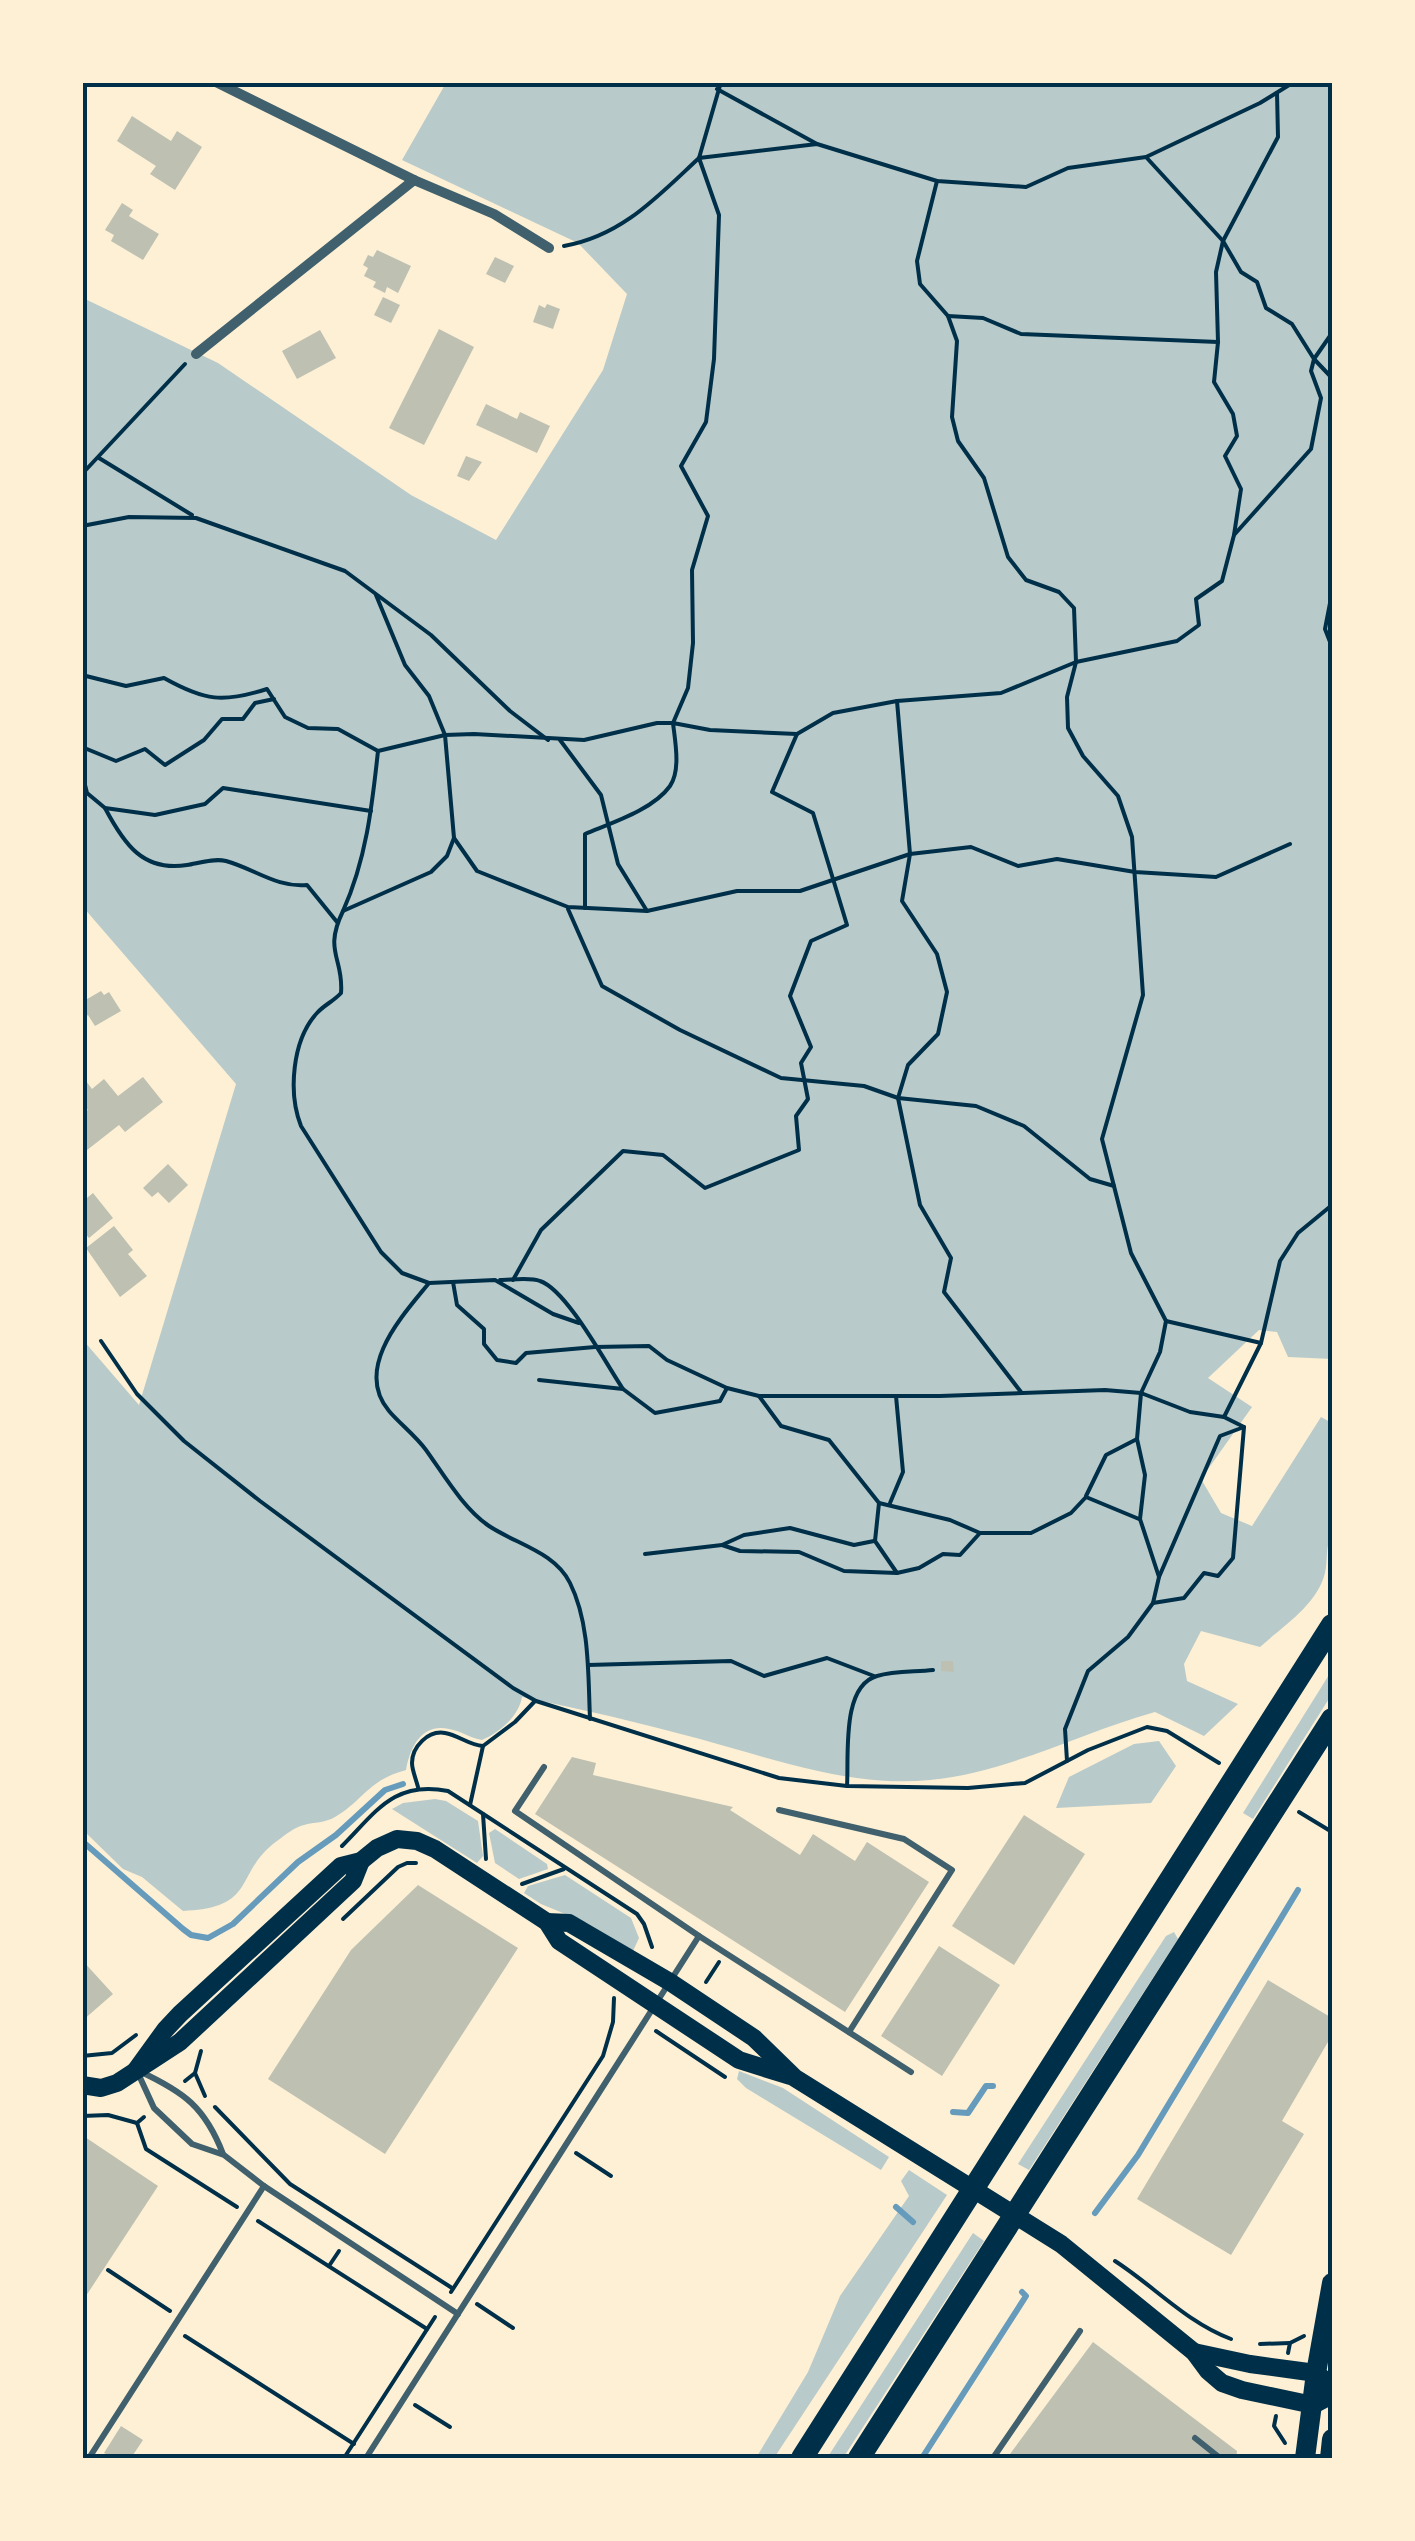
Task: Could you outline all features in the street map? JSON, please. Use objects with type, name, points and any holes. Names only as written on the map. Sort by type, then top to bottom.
[{"type":"highway","points":[[802,2458],[1332,1625]]},
{"type":"highway","points":[[860,2458],[1332,1719]]},
{"type":"main road","points":[[82,2085],[101,2088],[136,2070],[180,2014],[341,1866],[361,1861],[386,1842],[397,1839],[417,1840],[435,1849],[548,1922],[559,1941],[739,2060],[795,2078]]},
{"type":"main road","points":[[548,1922],[569,1923],[675,1974],[754,2038],[795,2078],[1061,2244],[1194,2352],[1222,2383],[1266,2398],[1312,2405],[1332,2395]]},
{"type":"main road","points":[[1296,2457],[1324,2380],[1332,2283]]},
{"type":"main road","points":[[1194,2352],[1324,2380]]},
{"type":"main road","points":[[1330,2458],[1332,2439]]},
{"type":"street","points":[[216,82],[414,180],[494,214],[549,248]]},
{"type":"street","points":[[196,354],[414,180]]},
{"type":"lane","points":[[544,1767],[515,1812],[724,1953],[911,2072]]},
{"type":"lane","points":[[779,1810],[904,1839],[952,1870],[849,2032]]},
{"type":"lane","points":[[366,2458],[568,2148],[700,1936]]},
{"type":"lane","points":[[136,2070],[177,2088],[212,2126],[224,2155]]},
{"type":"lane","points":[[136,2070],[154,2108],[192,2144],[224,2155],[264,2186],[458,2314]]},
{"type":"lane","points":[[89,2458],[264,2186]]},
{"type":"lane","points":[[993,2458],[1080,2331]]},
{"type":"lane","points":[[1195,2438],[1220,2458]]},
{"type":"path","points":[[549,248],[604,234],[635,217],[699,158],[721,82]]},
{"type":"path","points":[[717,89],[817,144],[938,181],[1026,187],[1068,168],[1146,156],[1294,82]]},
{"type":"path","points":[[82,674],[126,686],[164,678],[190,692],[232,700],[267,689],[285,717],[308,728],[338,729],[378,751],[445,736],[474,734],[584,740],[673,722],[710,730],[797,734],[833,713],[897,701],[1001,692],[1076,662],[1177,641],[1199,626],[1196,599],[1222,582],[1234,535],[1241,489],[1225,456],[1237,436],[1233,414],[1214,382],[1218,342],[1216,272],[1223,241],[1278,137],[1277,93]]},
{"type":"path","points":[[699,158],[817,144]]},
{"type":"path","points":[[1146,156],[1223,241],[1241,272],[1257,282],[1266,308],[1292,324],[1332,378]]},
{"type":"path","points":[[585,908],[585,834],[654,801],[672,784],[677,752],[673,722],[688,688],[693,642],[692,570],[708,516],[681,466],[706,422],[714,358],[719,215],[699,158]]},
{"type":"path","points":[[938,181],[917,261],[920,284],[948,316],[957,341],[952,417],[958,440],[984,478],[1008,557],[1026,580],[1059,592],[1074,608],[1076,662],[1067,697],[1068,728],[1083,756],[1118,796],[1132,837],[1143,995],[1102,1139],[1131,1252],[1166,1321],[1160,1352],[1141,1393],[1137,1439],[1146,1475],[1140,1519],[1159,1577]]},
{"type":"path","points":[[948,316],[984,318],[1021,334],[1218,342]]},
{"type":"path","points":[[1234,535],[1311,449],[1321,398],[1311,371],[1314,358],[1332,333]]},
{"type":"path","points":[[82,474],[196,354]]},
{"type":"path","points":[[98,458],[196,518],[345,570],[431,636],[510,711],[548,740]]},
{"type":"path","points":[[82,526],[129,518],[196,518]]},
{"type":"path","points":[[1332,594],[1325,630],[1332,647]]},
{"type":"path","points":[[342,912],[431,872],[447,856],[454,838],[445,736],[430,696],[405,665],[376,595]]},
{"type":"path","points":[[82,747],[116,761],[145,749],[165,765],[204,740],[222,719],[243,718],[255,703],[274,699]]},
{"type":"path","points":[[897,701],[910,854],[902,902],[937,954],[946,992],[938,1034],[908,1066],[898,1098],[920,1205],[951,1258],[944,1292],[1022,1393]]},
{"type":"path","points":[[513,1280],[542,1230],[624,1151],[663,1155],[706,1188],[799,1150],[796,1116],[808,1099],[801,1064],[812,1047],[790,996],[811,941],[846,925],[812,813],[772,792],[797,734]]},
{"type":"path","points":[[560,740],[601,795],[618,864],[647,911]]},
{"type":"path","points":[[378,751],[372,812],[358,876],[337,922],[331,947],[342,983],[341,993],[317,1012],[300,1043],[293,1105],[301,1126],[380,1252],[402,1273],[429,1283],[541,1281],[574,1309],[624,1389],[654,1413],[720,1401],[727,1388]]},
{"type":"path","points":[[82,773],[87,793],[105,808],[119,834],[152,866],[170,868],[222,860],[289,887],[307,885],[337,922]]},
{"type":"path","points":[[105,808],[155,815],[206,804],[223,788],[372,812]]},
{"type":"path","points":[[454,838],[477,871],[568,907],[647,911],[736,891],[800,891],[910,854],[971,847],[1018,866],[1057,859],[1135,872],[1216,876],[1290,844]]},
{"type":"path","points":[[568,907],[602,986],[680,1030],[781,1078],[864,1086],[898,1098],[976,1106],[1024,1126],[1090,1180],[1114,1186]]},
{"type":"path","points":[[1224,1417],[1262,1344],[1280,1261],[1298,1233],[1332,1205]]},
{"type":"path","points":[[495,1280],[553,1314],[580,1323]]},
{"type":"path","points":[[453,1282],[457,1305],[484,1329],[484,1344],[497,1360],[516,1364],[526,1354],[595,1346],[648,1346],[727,1388],[759,1396],[1104,1390],[1141,1393],[1190,1412],[1224,1417],[1244,1427]]},
{"type":"path","points":[[429,1283],[381,1350],[378,1389],[386,1409],[415,1435],[462,1500],[487,1525],[559,1566],[570,1582],[580,1612],[588,1665],[590,1719]]},
{"type":"path","points":[[1166,1321],[1262,1344]]},
{"type":"path","points":[[101,1342],[138,1394],[184,1441],[260,1502],[512,1688],[536,1701],[778,1778],[848,1786],[968,1788],[1024,1783],[1146,1727],[1167,1731]]},
{"type":"path","points":[[539,1380],[624,1389]]},
{"type":"path","points":[[759,1396],[781,1426],[830,1440],[879,1504],[875,1541],[897,1574]]},
{"type":"path","points":[[889,1504],[903,1472],[896,1396]]},
{"type":"path","points":[[1066,1762],[1064,1729],[1088,1670],[1128,1637],[1152,1602],[1220,1436],[1244,1427]]},
{"type":"path","points":[[1152,1602],[1184,1598],[1204,1572],[1218,1576],[1233,1558],[1244,1427]]},
{"type":"path","points":[[879,1504],[950,1520],[980,1533],[1031,1533],[1071,1513],[1086,1497],[1106,1456],[1137,1439]]},
{"type":"path","points":[[1086,1497],[1140,1519]]},
{"type":"path","points":[[645,1554],[722,1545],[744,1534],[790,1528],[854,1545],[875,1541]]},
{"type":"path","points":[[722,1545],[740,1551],[799,1552],[844,1571],[897,1574],[919,1568],[944,1554],[960,1555],[980,1533]]},
{"type":"path","points":[[588,1665],[731,1661],[764,1676],[827,1658],[874,1676],[933,1670]]},
{"type":"path","points":[[848,1786],[851,1704],[860,1687],[874,1676]]},
{"type":"path","points":[[470,1805],[483,1746],[536,1701]]},
{"type":"path","points":[[418,1787],[412,1765],[415,1750],[428,1736],[446,1733],[483,1746]]},
{"type":"path","points":[[331,1856],[394,1796],[418,1787],[448,1791],[637,1914],[653,1948],[675,1974],[706,1982],[718,1990]]},
{"type":"path","points":[[482,1814],[486,1863]]},
{"type":"path","points":[[342,1920],[398,1867],[424,1864]]},
{"type":"path","points":[[520,1884],[564,1869]]},
{"type":"path","points":[[706,1982],[724,1953]]},
{"type":"path","points":[[344,2458],[603,2056],[613,2022],[612,2002],[725,2076]]},
{"type":"path","points":[[82,2056],[112,2053],[148,2024]]},
{"type":"path","points":[[207,2042],[196,2061],[195,2073],[206,2097],[290,2184],[453,2289]]},
{"type":"path","points":[[177,2088],[195,2073]]},
{"type":"path","points":[[137,2124],[154,2108]]},
{"type":"path","points":[[82,2116],[108,2115],[137,2124]]},
{"type":"path","points":[[137,2124],[146,2149],[428,2329]]},
{"type":"path","points":[[568,2148],[611,2176]]},
{"type":"path","points":[[1102,2253],[1150,2283],[1187,2316],[1235,2340]]},
{"type":"path","points":[[108,2270],[169,2311],[184,2336],[354,2444]]},
{"type":"path","points":[[468,2298],[513,2328]]},
{"type":"path","points":[[1248,2342],[1290,2343]]},
{"type":"path","points":[[411,2402],[450,2427]]},
{"type":"path","points":[[1274,2426],[1296,2457]]},
{"type":"shaded area","points":[[446,83],[1332,83],[1332,1359],[1288,1357],[1277,1332],[1259,1330],[1208,1378],[1252,1407],[1201,1479],[1221,1513],[1252,1526],[1321,1417],[1332,1423],[1332,1533],[1325,1573],[1315,1595],[1260,1647],[1201,1631],[1184,1664],[1187,1681],[1238,1704],[1204,1736],[1155,1712],[1016,1761],[959,1776],[872,1780],[814,1770],[656,1727],[522,1697],[507,1723],[482,1740],[449,1729],[424,1734],[410,1753],[406,1770],[383,1779],[335,1817],[301,1826],[283,1836],[263,1853],[235,1896],[207,1908],[183,1911],[142,1877],[123,1869],[83,1830],[83,1340],[139,1405],[236,1084],[83,907],[83,298],[218,363],[411,495],[496,540],[603,370],[627,294],[578,243],[402,160]]},
{"type":"shaded area","points":[[1332,1670],[1332,1694],[1253,1819],[1243,1813]]},
{"type":"shaded area","points":[[1159,1741],[1176,1766],[1151,1803],[1056,1808],[1069,1777],[1134,1744]]},
{"type":"shaded area","points":[[446,1801],[478,1821],[483,1856],[477,1863],[392,1809],[403,1803]]},
{"type":"shaded area","points":[[495,1829],[547,1864],[548,1869],[519,1879],[495,1863],[489,1833]]},
{"type":"shaded area","points":[[565,1875],[631,1918],[639,1938],[633,1951],[587,1923],[524,1893],[528,1886]]},
{"type":"shaded area","points":[[1174,1932],[1178,1939],[1029,2170],[1018,2164],[1166,1936]]},
{"type":"shaded area","points":[[739,2071],[783,2088],[889,2157],[881,2170],[746,2088],[737,2079]]},
{"type":"shaded area","points":[[909,2170],[947,2195],[774,2458],[756,2458],[808,2372],[840,2296],[909,2196],[901,2181]]},
{"type":"shaded area","points":[[973,2233],[984,2241],[843,2458],[827,2458]]},
{"type":"building","points":[[132,116],[171,141],[177,131],[202,147],[175,190],[150,174],[156,166],[117,141]]},
{"type":"building","points":[[122,203],[133,210],[129,216],[159,234],[143,260],[111,241],[114,235],[105,230]]},
{"type":"building","points":[[377,250],[411,266],[398,293],[387,287],[385,293],[373,287],[376,282],[364,276],[368,268],[363,265],[368,255],[373,257]]},
{"type":"building","points":[[495,257],[514,266],[505,283],[486,274]]},
{"type":"building","points":[[383,297],[400,305],[391,323],[374,315]]},
{"type":"building","points":[[547,304],[560,309],[553,329],[533,322],[539,305],[545,308]]},
{"type":"building","points":[[439,329],[474,347],[424,445],[389,428]]},
{"type":"building","points":[[320,330],[336,358],[297,379],[282,351]]},
{"type":"building","points":[[486,404],[517,419],[520,412],[550,426],[537,453],[476,425]]},
{"type":"building","points":[[466,456],[482,462],[469,481],[457,476]]},
{"type":"building","points":[[101,991],[104,995],[109,992],[121,1011],[95,1026],[88,1015],[82,1019],[82,1002]]},
{"type":"building","points":[[143,1077],[163,1102],[125,1132],[119,1125],[82,1154],[82,1114],[88,1110],[82,1103],[82,1083],[86,1081],[92,1089],[104,1079],[118,1096]]},
{"type":"building","points":[[168,1164],[188,1185],[169,1203],[158,1192],[152,1197],[143,1188]]},
{"type":"building","points":[[93,1193],[113,1218],[89,1238],[82,1230],[82,1202]]},
{"type":"building","points":[[114,1226],[133,1250],[128,1254],[147,1276],[120,1297],[86,1248]]},
{"type":"building","points":[[941,1661],[953,1661],[954,1672],[941,1671]]},
{"type":"building","points":[[572,1757],[596,1763],[593,1775],[733,1807],[730,1810],[800,1855],[813,1834],[855,1861],[867,1842],[929,1882],[845,2012],[535,1814]]},
{"type":"building","points":[[1024,1815],[1085,1854],[1014,1965],[952,1926]]},
{"type":"building","points":[[418,1885],[518,1948],[385,2154],[268,2079],[351,1950]]},
{"type":"building","points":[[939,1946],[1000,1985],[942,2076],[881,2036]]},
{"type":"building","points":[[82,1960],[113,1994],[82,2021]]},
{"type":"building","points":[[1268,1980],[1332,2018],[1332,2035],[1282,2121],[1304,2134],[1231,2255],[1137,2199]]},
{"type":"building","points":[[82,2135],[158,2186],[82,2302]]},
{"type":"building","points":[[1093,2342],[1237,2451],[1236,2458],[1007,2458]]},
{"type":"building","points":[[121,2426],[143,2440],[131,2458],[113,2458],[104,2453]]},
{"type":"waterway","points":[[82,1841],[183,1929],[208,1938],[233,1924],[298,1862],[336,1835],[385,1790],[403,1784]]},
{"type":"waterway","points":[[1095,2213],[1138,2155],[1298,1890]]},
{"type":"waterway","points":[[953,2112],[968,2113],[986,2086],[993,2086]]},
{"type":"waterway","points":[[896,2207],[913,2222]]},
{"type":"waterway","points":[[922,2458],[1026,2296],[1022,2292]]}]
